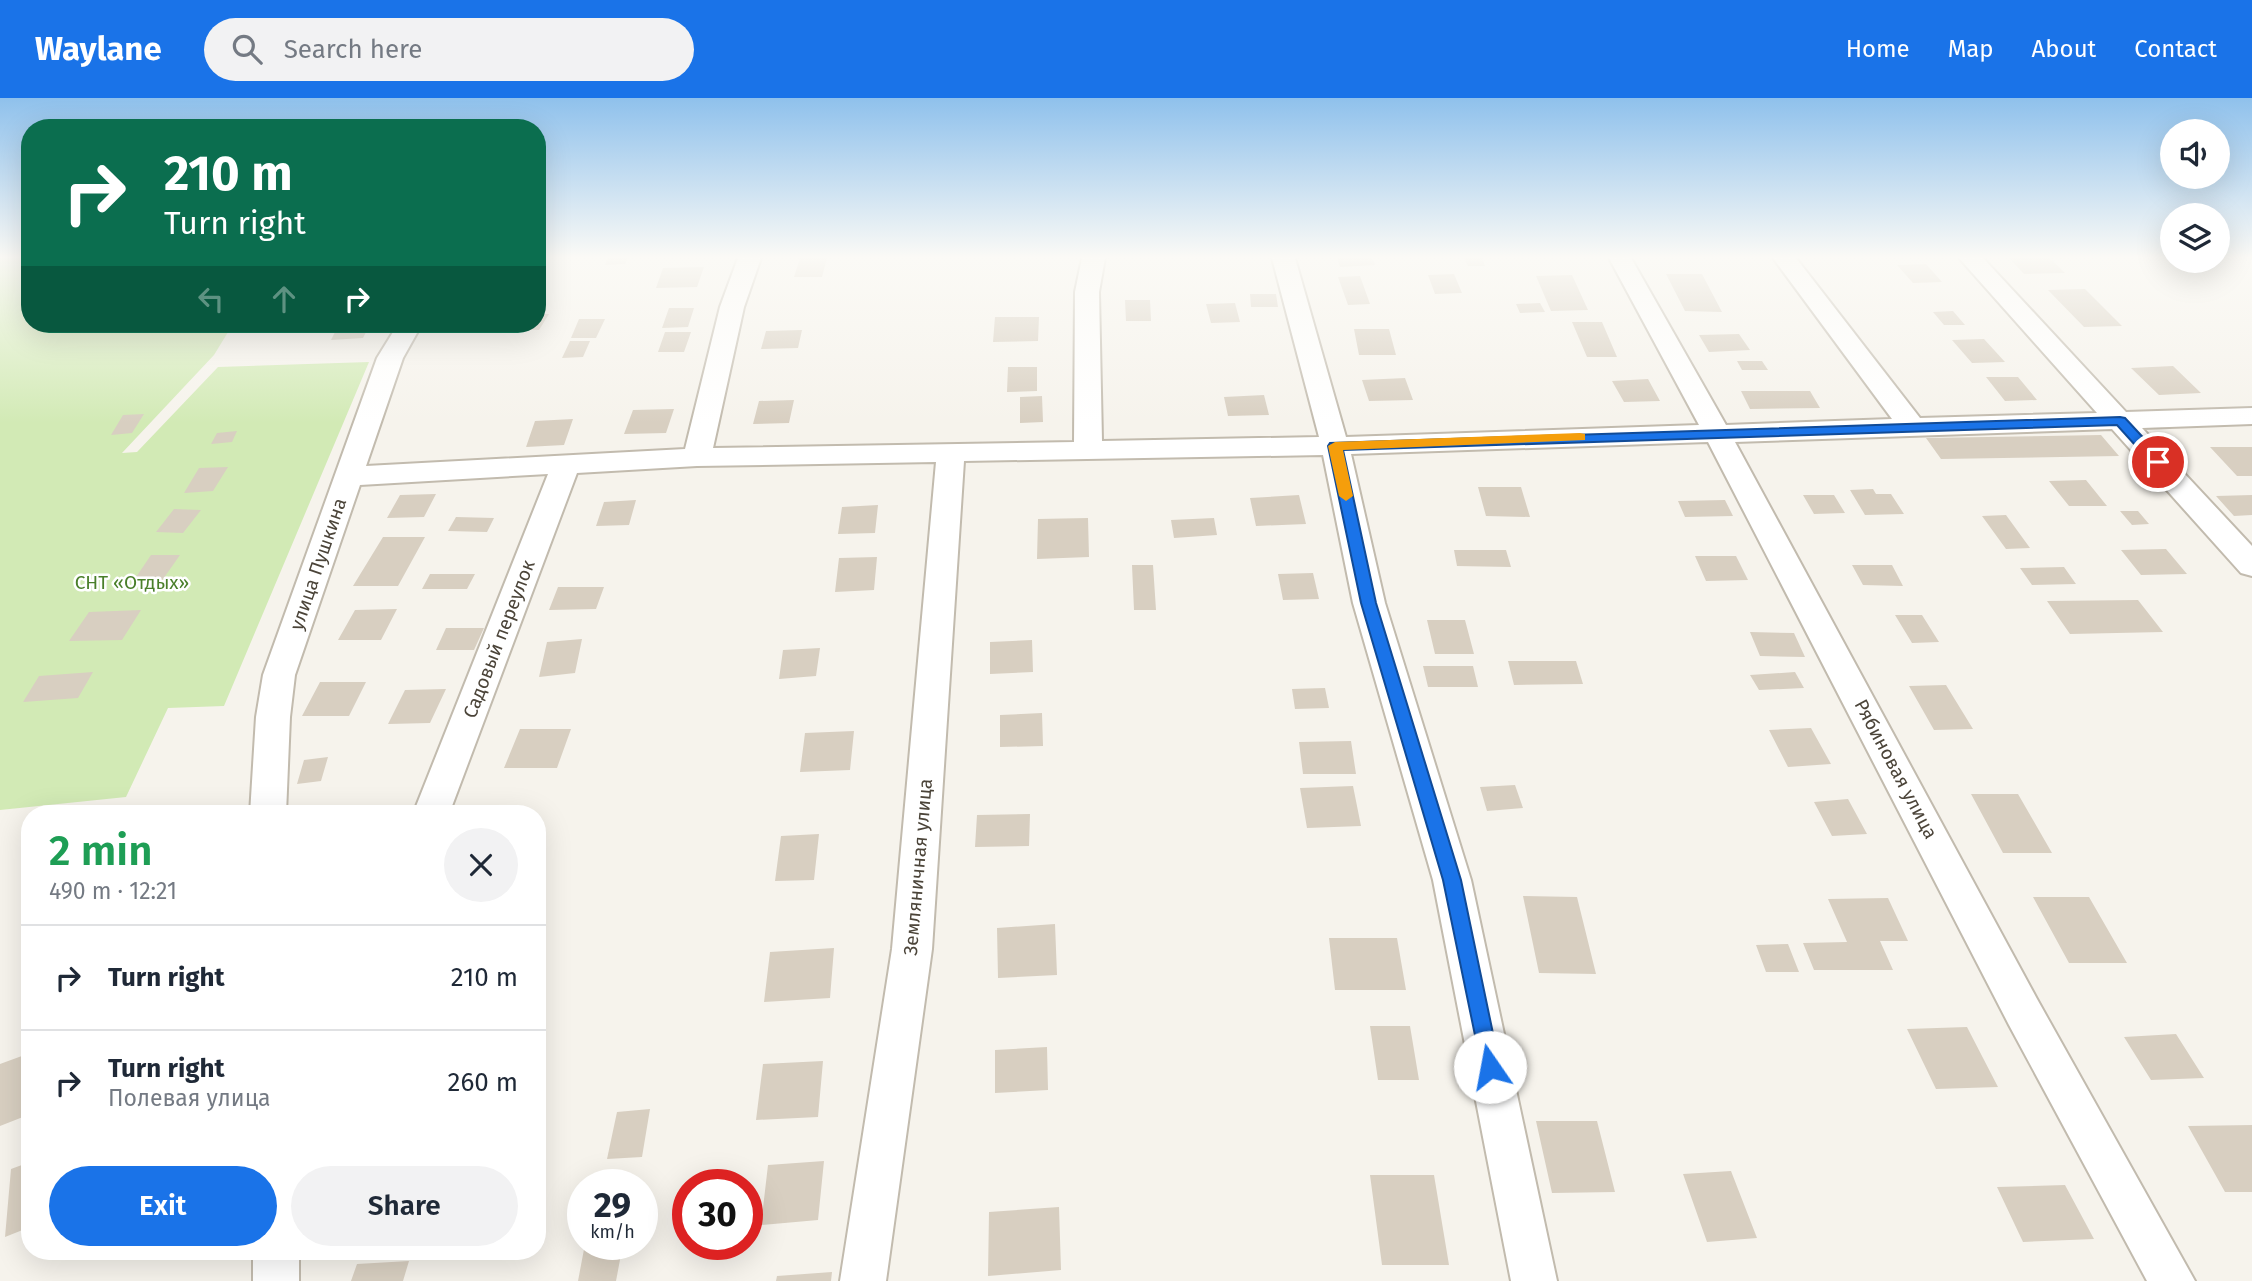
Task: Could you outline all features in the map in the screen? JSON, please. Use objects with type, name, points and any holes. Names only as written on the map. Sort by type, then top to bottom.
[{"type":"street","points":[[697,457],[731,313]]},
{"type":"street","points":[[1087,313],[1088,449]]},
{"type":"street","points":[[1298,313],[1335,446],[1369,603],[1452,880],[1534,1281]]},
{"type":"street","name":"Рябиновая улица","points":[[1651,313],[1717,432],[2017,1000],[2172,1281]]},
{"type":"street","points":[[1826,313],[1913,428]]},
{"type":"street","points":[[2021,313],[2252,565]]},
{"type":"street","name":"улица Пушкина","points":[[268,805],[273,717],[279,675],[390,358],[405,333]]},
{"type":"street","points":[[349,477],[697,457],[1335,446],[2252,416]]},
{"type":"street","name":"Земляничная улица","points":[[863,1281],[912,948],[951,451]]},
{"type":"street","name":"Садовый переулок","points":[[434,805],[566,464]]},
{"type":"street","points":[[276,1260],[276,1281]]},
{"type":"green space","name":"СНТ «Отдых»","points":[[0,313],[21,313],[21,333],[227,333],[214,355],[122,453],[137,452],[218,367],[369,362],[224,706],[168,708],[126,797],[21,805],[21,808],[0,810]]},
{"type":"building","points":[[667,313],[692,313],[688,327],[662,328]]},
{"type":"building","points":[[1126,313],[1151,313],[1151,321],[1126,321]]},
{"type":"building","points":[[1208,313],[1238,313],[1240,322],[1211,323]]},
{"type":"building","points":[[1934,313],[1955,313],[1965,325],[1944,325]]},
{"type":"building","points":[[2071,313],[2109,313],[2122,326],[2084,327]]},
{"type":"building","points":[[995,317],[1039,317],[1038,341],[993,342]]},
{"type":"building","points":[[579,319],[605,319],[596,338],[571,338]]},
{"type":"building","points":[[1572,322],[1602,322],[1617,357],[1587,357]]},
{"type":"building","points":[[1354,329],[1389,329],[1396,355],[1359,355]]},
{"type":"building","points":[[802,330],[798,348],[761,349],[766,331]]},
{"type":"building","points":[[665,332],[691,332],[684,352],[658,352]]},
{"type":"building","points":[[334,333],[366,333],[363,338],[331,340]]},
{"type":"building","points":[[1739,334],[1750,350],[1709,352],[1699,335]]},
{"type":"building","points":[[1984,339],[2005,362],[1972,363],[1952,340]]},
{"type":"building","points":[[570,341],[590,341],[583,357],[562,358]]},
{"type":"building","points":[[1737,361],[1762,361],[1768,370],[1742,370]]},
{"type":"building","points":[[2173,366],[2201,393],[2159,395],[2131,368]]},
{"type":"building","points":[[1008,367],[1037,367],[1037,391],[1007,392]]},
{"type":"building","points":[[1986,377],[2018,377],[2037,400],[2005,401]]},
{"type":"building","points":[[1405,378],[1413,400],[1369,401],[1362,380]]},
{"type":"building","points":[[1648,379],[1660,401],[1624,402],[1612,381]]},
{"type":"building","points":[[1741,391],[1810,391],[1820,408],[1750,409]]},
{"type":"building","points":[[1264,395],[1269,415],[1228,416],[1224,397]]},
{"type":"building","points":[[1042,396],[1043,422],[1020,423],[1020,397]]},
{"type":"building","points":[[794,400],[789,423],[753,424],[759,401]]},
{"type":"building","points":[[674,409],[666,433],[624,434],[633,410]]},
{"type":"building","points":[[144,414],[132,433],[111,435],[123,415]]},
{"type":"building","points":[[573,419],[564,445],[526,447],[535,421]]},
{"type":"building","points":[[237,431],[232,442],[211,444],[217,433]]},
{"type":"building","points":[[2101,435],[2119,456],[1941,459],[1926,438]]},
{"type":"building","points":[[2210,447],[2252,447],[2252,476],[2237,476]]},
{"type":"building","points":[[228,467],[213,491],[184,493],[199,468]]},
{"type":"building","points":[[2086,480],[2107,506],[2069,506],[2049,481]]},
{"type":"building","points":[[1478,487],[1521,487],[1530,517],[1486,516]]},
{"type":"building","points":[[1873,489],[1876,494],[1891,494],[1904,514],[1865,515],[1850,490]]},
{"type":"building","points":[[436,494],[424,517],[387,518],[400,495]]},
{"type":"building","points":[[1299,495],[1306,524],[1256,526],[1250,498]]},
{"type":"building","points":[[1803,495],[1834,495],[1845,513],[1814,514]]},
{"type":"building","points":[[2252,495],[2252,515],[2234,516],[2216,496]]},
{"type":"building","points":[[636,500],[629,525],[596,526],[604,502]]},
{"type":"building","points":[[1725,500],[1733,516],[1685,517],[1678,501]]},
{"type":"building","points":[[878,505],[875,533],[838,534],[842,507]]},
{"type":"building","points":[[174,509],[201,510],[183,533],[156,532]]},
{"type":"building","points":[[2120,511],[2138,511],[2149,524],[2132,525]]},
{"type":"building","points":[[2006,515],[2030,548],[2006,549],[1982,516]]},
{"type":"building","points":[[456,517],[494,518],[487,532],[448,531]]},
{"type":"building","points":[[1088,518],[1089,557],[1037,559],[1038,519]]},
{"type":"building","points":[[1214,518],[1217,535],[1174,538],[1171,520]]},
{"type":"building","points":[[383,537],[425,537],[398,586],[353,586]]},
{"type":"building","points":[[2166,549],[2187,574],[2141,575],[2121,550]]},
{"type":"building","points":[[1454,550],[1506,550],[1511,567],[1457,566]]},
{"type":"building","points":[[151,555],[180,555],[161,582],[132,583]]},
{"type":"building","points":[[1695,556],[1736,556],[1748,580],[1706,581]]},
{"type":"building","points":[[877,557],[874,590],[835,592],[839,558]]},
{"type":"building","points":[[1132,565],[1153,565],[1156,610],[1134,610]]},
{"type":"building","points":[[1852,565],[1892,565],[1903,586],[1863,585]]},
{"type":"building","points":[[2064,567],[2076,584],[2032,585],[2020,568]]},
{"type":"building","points":[[1313,573],[1319,599],[1283,600],[1278,574]]},
{"type":"building","points":[[430,574],[475,574],[467,589],[422,589]]},
{"type":"building","points":[[558,587],[604,587],[596,609],[549,610]]},
{"type":"building","points":[[2138,600],[2163,632],[2070,634],[2047,601]]},
{"type":"building","points":[[397,609],[381,640],[338,640],[355,610]]},
{"type":"building","points":[[141,610],[122,640],[69,641],[89,612]]},
{"type":"building","points":[[1895,615],[1922,615],[1939,642],[1912,643]]},
{"type":"building","points":[[1427,620],[1465,620],[1474,654],[1435,654]]},
{"type":"building","points":[[446,628],[484,628],[474,650],[436,650]]},
{"type":"building","points":[[1750,632],[1794,633],[1805,657],[1760,656]]},
{"type":"building","points":[[582,639],[575,673],[539,677],[547,642]]},
{"type":"building","points":[[1032,640],[1033,672],[990,674],[990,642]]},
{"type":"building","points":[[820,648],[816,676],[779,679],[783,650]]},
{"type":"building","points":[[1508,661],[1576,661],[1583,684],[1514,685]]},
{"type":"building","points":[[1423,666],[1473,666],[1478,687],[1428,687]]},
{"type":"building","points":[[93,672],[78,698],[23,702],[39,676]]},
{"type":"building","points":[[1795,672],[1804,688],[1759,690],[1750,675]]},
{"type":"building","points":[[320,682],[366,682],[349,716],[302,716]]},
{"type":"building","points":[[1946,685],[1973,729],[1934,730],[1909,686]]},
{"type":"building","points":[[1325,688],[1329,708],[1295,709],[1292,689]]},
{"type":"building","points":[[446,689],[430,723],[388,724],[405,690]]},
{"type":"building","points":[[1042,713],[1043,746],[1000,747],[1000,715]]},
{"type":"building","points":[[1811,728],[1831,764],[1788,767],[1769,730]]},
{"type":"building","points":[[520,729],[571,729],[557,768],[504,768]]},
{"type":"building","points":[[854,731],[850,770],[800,772],[805,733]]},
{"type":"building","points":[[1351,741],[1356,774],[1303,774],[1299,742]]},
{"type":"building","points":[[328,757],[321,781],[297,784],[304,760]]},
{"type":"building","points":[[1515,785],[1523,808],[1487,811],[1480,787]]},
{"type":"building","points":[[1353,786],[1361,826],[1307,828],[1300,788]]},
{"type":"building","points":[[1971,794],[2018,794],[2052,853],[2003,853]]},
{"type":"building","points":[[1848,799],[1867,834],[1832,836],[1814,802]]},
{"type":"building","points":[[1030,814],[1029,846],[975,847],[977,815]]},
{"type":"building","points":[[819,834],[814,880],[775,881],[781,836]]},
{"type":"building","points":[[1523,896],[1577,897],[1596,974],[1539,973]]},
{"type":"building","points":[[2033,897],[2089,897],[2127,963],[2069,963]]},
{"type":"building","points":[[1888,898],[1908,941],[1880,941],[1893,970],[1814,970],[1803,943],[1847,942],[1828,899]]},
{"type":"building","points":[[1055,924],[1057,975],[998,978],[997,928]]},
{"type":"building","points":[[1329,938],[1397,938],[1406,990],[1335,990]]},
{"type":"building","points":[[1788,944],[1799,972],[1766,972],[1756,945]]},
{"type":"building","points":[[834,948],[830,998],[764,1002],[770,952]]},
{"type":"building","points":[[1370,1026],[1410,1026],[1419,1080],[1378,1080]]},
{"type":"building","points":[[1967,1027],[1998,1087],[1936,1089],[1907,1029]]},
{"type":"building","points":[[2176,1034],[2204,1078],[2151,1080],[2124,1037]]},
{"type":"building","points":[[1047,1047],[1048,1090],[995,1093],[995,1050]]},
{"type":"building","points":[[21,1056],[21,1118],[0,1126],[0,1064]]},
{"type":"building","points":[[823,1061],[818,1117],[756,1120],[763,1064]]},
{"type":"building","points":[[650,1109],[642,1157],[607,1159],[617,1112]]},
{"type":"building","points":[[1536,1121],[1597,1121],[1615,1192],[1552,1193]]},
{"type":"building","points":[[2252,1125],[2252,1192],[2225,1192],[2188,1126]]},
{"type":"building","points":[[824,1161],[818,1220],[763,1225],[768,1165]]},
{"type":"building","points":[[21,1165],[21,1231],[5,1237],[11,1169]]},
{"type":"building","points":[[1731,1171],[1757,1238],[1707,1242],[1683,1174]]},
{"type":"building","points":[[1370,1175],[1434,1175],[1449,1265],[1382,1265]]},
{"type":"building","points":[[2065,1185],[2094,1239],[2023,1242],[1997,1187]]},
{"type":"building","points":[[1059,1207],[1061,1270],[988,1276],[989,1212]]},
{"type":"building","points":[[582,1260],[620,1260],[616,1281],[578,1281]]},
{"type":"building","points":[[409,1261],[403,1281],[351,1281],[357,1264]]},
{"type":"building","points":[[832,1272],[831,1281],[776,1281],[777,1276]]},
{"type":"slow traffic","points":[[1346,496],[1335,446],[1580,437]]},
{"type":"route","points":[[1490,1067],[1452,880],[1369,603],[1335,446],[2120,421],[2158,462]]}]
